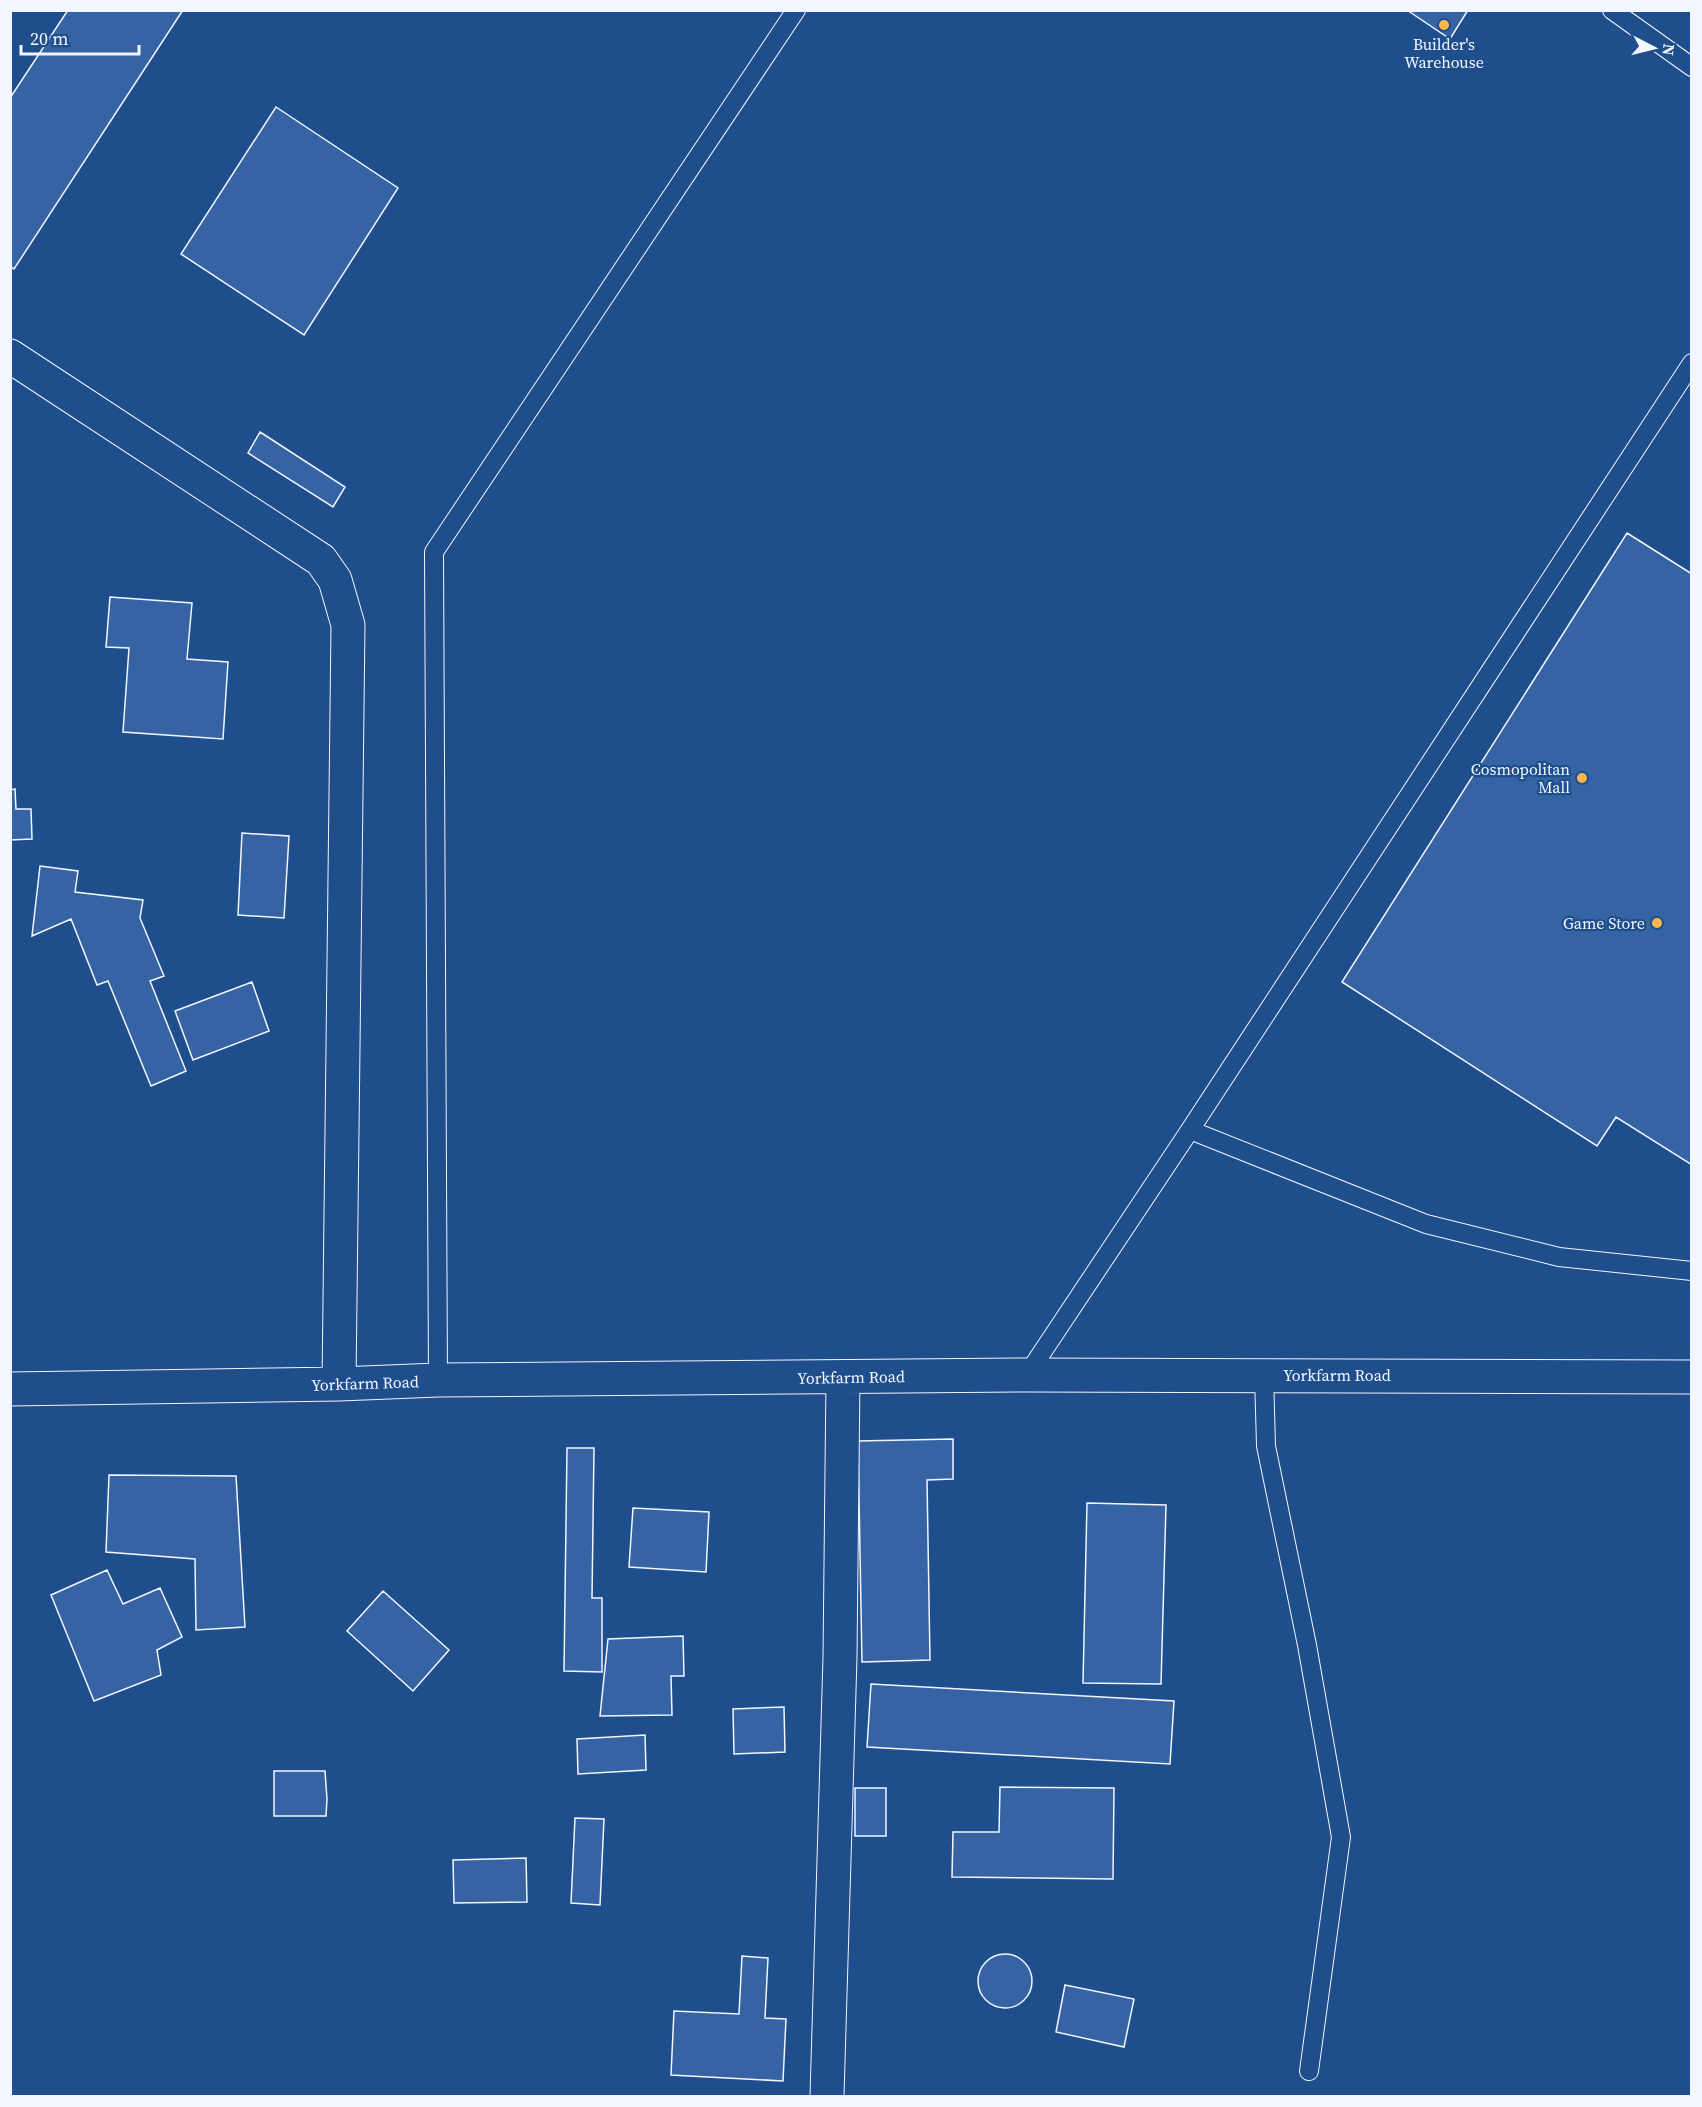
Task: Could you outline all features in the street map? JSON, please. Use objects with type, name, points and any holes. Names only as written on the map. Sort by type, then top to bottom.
[{"type":"street","points":[[10,356],[321,560],[335,580],[343,603],[348,626],[339,1384]]},
{"type":"street","name":"Yorkfarm Road","points":[[10,1389],[339,1384],[438,1380],[1027,1375],[1692,1377]]},
{"type":"street","points":[[827,2097],[840,1657],[843,1377]]},
{"type":"lane","points":[[438,1380],[434,552],[796,10]]},
{"type":"lane","points":[[1612,10],[1692,67]]},
{"type":"lane","points":[[1027,1375],[1692,363]]},
{"type":"lane","points":[[1190,1130],[1426,1224],[1559,1257],[1692,1271]]},
{"type":"lane","points":[[1264,1375],[1266,1446],[1307,1645],[1341,1837],[1309,2071]]},
{"type":"building","points":[[68,10],[183,10],[14,269],[10,266],[10,98]]},
{"type":"building","name":"Builder's Warehouse","points":[[1407,10],[1468,10],[1450,39]]},
{"type":"building","points":[[276,107],[398,188],[304,335],[181,254]]},
{"type":"building","points":[[260,432],[345,487],[333,507],[248,453]]},
{"type":"building","name":"Cosmopolitan Mall","points":[[1627,533],[1692,574],[1692,1165],[1616,1117],[1597,1146],[1342,982]]},
{"type":"building","points":[[110,597],[192,603],[187,659],[228,662],[223,739],[123,732],[129,648],[106,647]]},
{"type":"building","points":[[15,789],[16,809],[31,809],[32,839],[10,840],[10,790]]},
{"type":"building","points":[[242,833],[289,836],[284,918],[238,915]]},
{"type":"building","points":[[40,866],[78,871],[75,892],[143,900],[140,918],[164,976],[150,981],[186,1071],[151,1086],[108,981],[97,985],[71,919],[32,936]]},
{"type":"building","points":[[252,982],[269,1031],[193,1060],[175,1011]]},
{"type":"building","points":[[953,1439],[953,1479],[927,1480],[930,1660],[862,1662],[858,1441]]},
{"type":"building","points":[[567,1448],[594,1448],[592,1598],[602,1598],[602,1672],[564,1671]]},
{"type":"building","points":[[109,1475],[236,1476],[245,1627],[196,1630],[195,1559],[106,1552]]},
{"type":"building","points":[[1087,1503],[1166,1505],[1161,1684],[1083,1683]]},
{"type":"building","points":[[633,1508],[709,1512],[706,1572],[629,1567]]},
{"type":"building","points":[[107,1570],[123,1604],[160,1588],[182,1637],[157,1650],[161,1675],[94,1701],[51,1595]]},
{"type":"building","points":[[383,1591],[449,1650],[413,1691],[347,1631]]},
{"type":"building","points":[[683,1636],[684,1676],[671,1676],[672,1715],[600,1716],[608,1639]]},
{"type":"building","points":[[871,1684],[1174,1701],[1170,1764],[867,1747]]},
{"type":"building","points":[[784,1707],[785,1752],[734,1754],[733,1709]]},
{"type":"building","points":[[645,1735],[646,1770],[578,1774],[577,1739]]},
{"type":"building","points":[[274,1771],[325,1771],[326,1816],[274,1816]]},
{"type":"building","points":[[1000,1787],[1114,1788],[1113,1879],[952,1877],[953,1832],[999,1832]]},
{"type":"building","points":[[855,1788],[886,1788],[886,1836],[855,1836]]},
{"type":"building","points":[[575,1818],[604,1819],[600,1905],[571,1903]]},
{"type":"building","points":[[526,1858],[527,1902],[454,1903],[453,1860]]},
{"type":"building","points":[[1005,1954],[1015,1956],[1024,1962],[1030,1971],[1032,1981],[1030,1991],[1024,2000],[1015,2006],[1005,2008],[995,2006],[986,2000],[980,1991],[978,1981],[980,1971],[986,1962],[995,1956]]},
{"type":"building","points":[[742,1956],[768,1958],[765,2018],[786,2019],[783,2081],[671,2075],[674,2011],[739,2014]]},
{"type":"building","points":[[1065,1985],[1134,1999],[1124,2047],[1056,2032]]},
{"type":"place","name":"Builder's Warehouse","points":[[1444,25]]},
{"type":"place","name":"Cosmopolitan Mall","points":[[1582,778]]},
{"type":"place","name":"Game Store","points":[[1657,923]]}]
